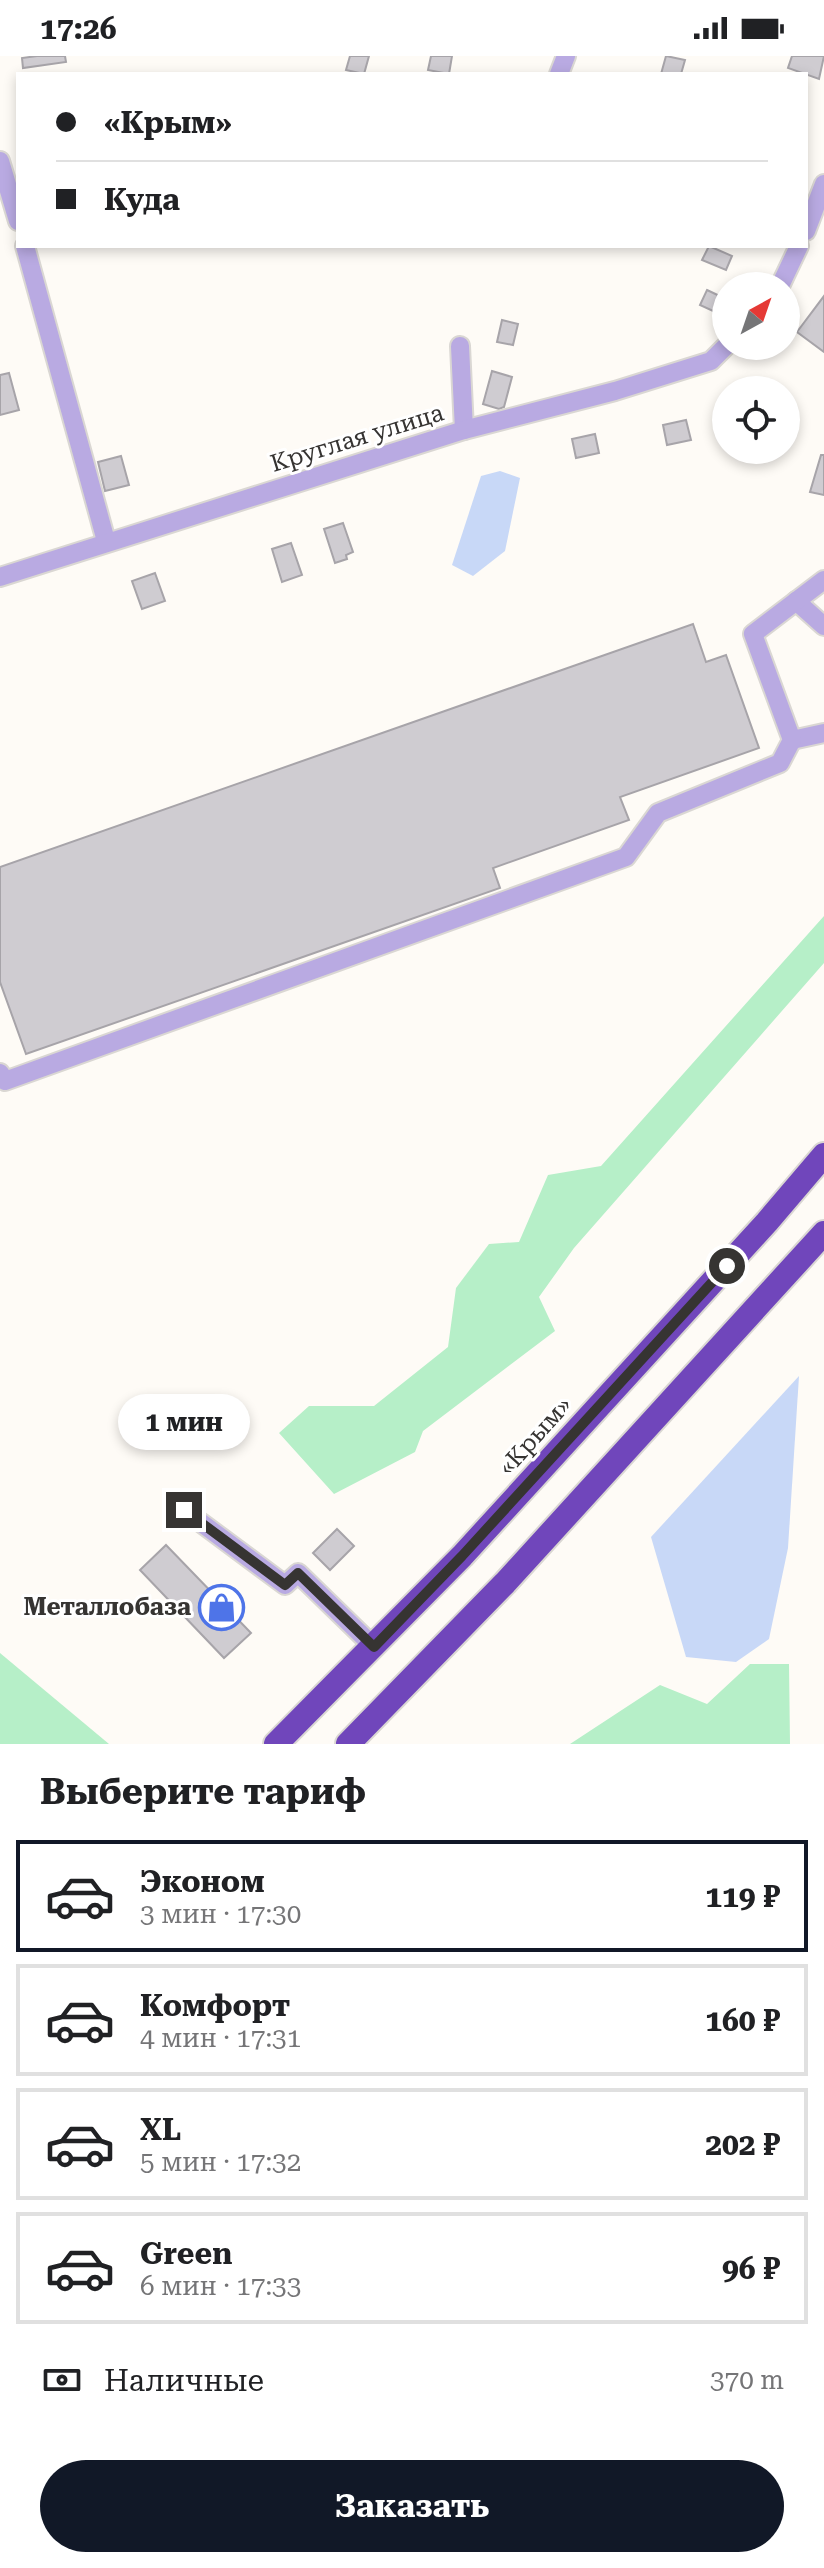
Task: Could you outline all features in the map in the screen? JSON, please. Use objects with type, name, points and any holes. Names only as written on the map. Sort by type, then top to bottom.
[{"type":"highway","name":"«Крым»","points":[[276,1744],[462,1556],[824,1155]]},
{"type":"highway","points":[[348,1744],[505,1583],[824,1233]]},
{"type":"street","points":[[7,159],[16,210]]},
{"type":"street","points":[[808,223],[823,191]]},
{"type":"street","points":[[26,248],[106,541]]},
{"type":"street","points":[[787,272],[798,248]]},
{"type":"street","points":[[460,346],[464,430]]},
{"type":"street","name":"Круглая улица","points":[[0,577],[464,430],[615,391],[712,360]]},
{"type":"street","points":[[0,1073],[5,1081],[626,857],[658,813],[780,763],[792,740],[753,634],[824,580]]},
{"type":"street","points":[[796,601],[824,626]]},
{"type":"street","points":[[792,740],[824,733]]},
{"type":"street","points":[[184,1510],[285,1585],[298,1573],[374,1647]]},
{"type":"green space","points":[[824,916],[824,963],[574,1248],[539,1297],[555,1331],[423,1431],[415,1452],[334,1494],[279,1433],[309,1406],[374,1406],[448,1347],[456,1288],[489,1244],[519,1242],[548,1175],[601,1166]]},
{"type":"green space","points":[[0,1653],[109,1744],[0,1744]]},
{"type":"green space","points":[[750,1664],[789,1664],[790,1744],[570,1744],[660,1685],[707,1704]]},
{"type":"water","points":[[500,471],[520,478],[505,551],[473,576],[452,565],[481,476]]},
{"type":"water","points":[[799,1376],[788,1548],[769,1639],[736,1662],[686,1657],[651,1537]]},
{"type":"building","points":[[65,56],[66,62],[23,68],[22,58]]},
{"type":"building","points":[[350,56],[369,56],[365,72],[346,70]]},
{"type":"building","points":[[431,56],[452,56],[449,72],[428,70]]},
{"type":"building","points":[[666,56],[685,60],[682,72],[662,72]]},
{"type":"building","points":[[792,56],[824,56],[819,79],[808,75],[808,72],[788,68]]},
{"type":"building","points":[[708,248],[732,256],[726,270],[702,260]]},
{"type":"building","points":[[707,290],[712,292],[712,311],[700,305]]},
{"type":"building","points":[[824,296],[824,352],[800,334],[800,328]]},
{"type":"building","points":[[502,320],[518,324],[513,345],[497,342]]},
{"type":"building","points":[[492,371],[512,377],[504,407],[499,409],[483,404]]},
{"type":"building","points":[[9,373],[19,410],[0,415],[0,375]]},
{"type":"building","points":[[686,420],[691,440],[667,445],[663,425]]},
{"type":"building","points":[[595,434],[599,453],[576,458],[572,439]]},
{"type":"building","points":[[821,455],[824,455],[824,495],[810,492]]},
{"type":"building","points":[[121,456],[129,485],[105,491],[98,462]]},
{"type":"building","points":[[343,523],[353,552],[346,555],[347,559],[335,563],[324,529]]},
{"type":"building","points":[[291,543],[302,575],[282,582],[272,549]]},
{"type":"building","points":[[155,573],[165,601],[142,609],[132,581]]},
{"type":"building","points":[[693,624],[706,662],[726,655],[759,748],[620,797],[629,820],[493,868],[500,888],[26,1054],[0,982],[0,867]]},
{"type":"building","points":[[337,1529],[354,1546],[330,1570],[313,1553]]},
{"type":"building","points":[[166,1545],[251,1633],[224,1658],[140,1570]]},
{"type":"place","name":"Металлобаза","points":[[222,1607]]},
{"type":"route","points":[[184,1510],[285,1585],[298,1573],[374,1647],[462,1556],[727,1266]]}]
